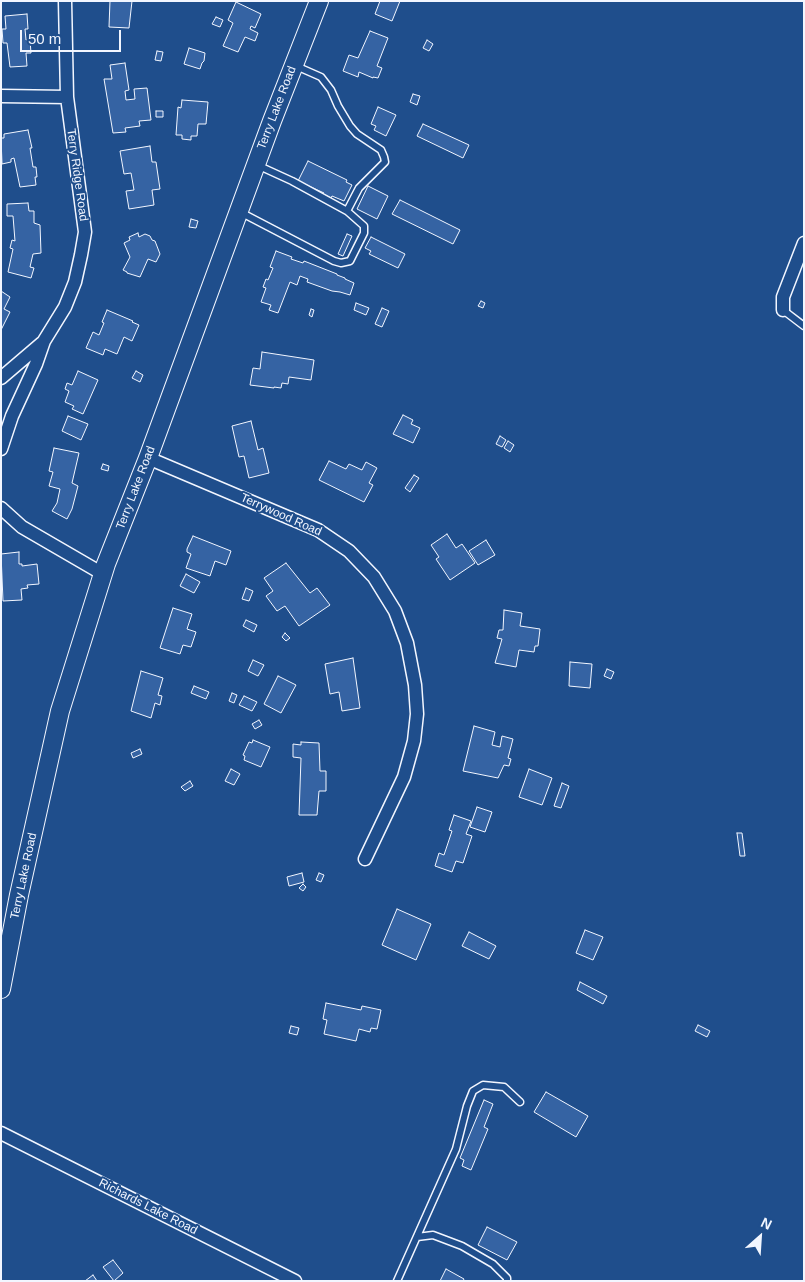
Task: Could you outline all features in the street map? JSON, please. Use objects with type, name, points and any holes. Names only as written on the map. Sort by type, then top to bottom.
[{"type":"main road","name":"Terry Lake Road","points":[[1,989],[19,894],[60,711],[103,574],[319,1]]},
{"type":"street","name":"Terry Ridge Road","points":[[1,449],[12,416],[36,364],[44,341],[65,306],[75,282],[82,255],[85,232],[67,97],[64,1]]},
{"type":"street","points":[[1,96],[67,97]]},
{"type":"street","points":[[783,310],[783,297],[804,243]]},
{"type":"street","name":"Terry Ridge Road","points":[[1,378],[44,341]]},
{"type":"street","name":"Terrywood Road","points":[[148,458],[318,530],[349,551],[374,577],[395,611],[407,643],[416,685],[417,714],[414,742],[404,777],[365,859]]},
{"type":"street","points":[[1,508],[22,527],[103,574]]},
{"type":"street","name":"Richards Lake Road","points":[[1,1133],[294,1281]]},
{"type":"lane","points":[[294,65],[321,77],[331,90],[350,126],[357,134],[381,150],[384,157],[385,162],[359,188],[348,210]]},
{"type":"lane","points":[[238,212],[341,263],[350,261],[364,232],[364,226],[348,210],[256,164]]},
{"type":"lane","points":[[783,310],[804,326]]},
{"type":"lane","points":[[396,1281],[456,1149],[466,1106],[473,1091],[483,1085],[504,1087],[520,1102]]},
{"type":"lane","points":[[417,1237],[434,1234],[462,1246],[493,1264],[508,1281]]},
{"type":"building","points":[[110,1],[132,1],[129,28],[109,27]]},
{"type":"building","points":[[380,1],[400,1],[392,21],[375,14]]},
{"type":"building","points":[[236,2],[261,14],[255,28],[251,26],[250,29],[258,33],[255,41],[245,37],[238,52],[223,46],[233,23],[228,20]]},
{"type":"building","points":[[27,14],[28,29],[25,29],[26,40],[30,40],[31,53],[26,53],[27,66],[10,67],[7,43],[3,43],[2,29],[6,29],[5,16]]},
{"type":"building","points":[[216,17],[223,20],[220,27],[212,24]]},
{"type":"building","points":[[370,31],[388,38],[377,66],[382,68],[378,78],[373,78],[359,72],[358,77],[343,71],[349,55],[358,58]]},
{"type":"building","points":[[427,40],[433,44],[429,51],[423,48]]},
{"type":"building","points":[[189,48],[205,53],[200,69],[184,64]]},
{"type":"building","points":[[157,51],[163,52],[161,61],[155,60]]},
{"type":"building","points":[[125,63],[129,90],[125,91],[126,100],[135,99],[134,89],[147,88],[151,120],[139,121],[140,126],[125,128],[126,132],[113,133],[104,79],[112,79],[110,65]]},
{"type":"building","points":[[413,94],[420,96],[417,105],[410,102]]},
{"type":"building","points":[[182,100],[208,102],[206,124],[198,124],[197,136],[191,136],[191,140],[182,139],[182,135],[176,135],[178,107],[181,108]]},
{"type":"building","points":[[378,107],[396,115],[386,136],[374,130],[376,126],[371,124]]},
{"type":"building","points":[[156,111],[163,111],[163,117],[156,117]]},
{"type":"building","points":[[423,124],[469,145],[463,158],[417,136]]},
{"type":"building","points":[[28,130],[32,148],[30,148],[33,167],[36,167],[36,185],[20,187],[14,158],[11,159],[11,162],[2,164],[1,138],[4,138],[4,134]]},
{"type":"building","points":[[150,146],[152,162],[156,162],[160,189],[152,190],[154,205],[129,209],[126,191],[134,190],[131,173],[124,174],[120,151]]},
{"type":"building","points":[[308,161],[347,180],[346,182],[352,185],[344,201],[332,196],[331,198],[298,181]]},
{"type":"building","points":[[368,186],[388,196],[377,219],[357,209]]},
{"type":"building","points":[[400,200],[460,230],[453,244],[392,214]]},
{"type":"building","points":[[28,203],[29,211],[34,211],[34,223],[40,225],[41,253],[33,254],[30,267],[34,268],[31,278],[8,272],[13,249],[10,248],[12,240],[15,241],[13,216],[7,216],[7,204]]},
{"type":"building","points":[[191,219],[198,221],[196,228],[189,227]]},
{"type":"building","points":[[138,233],[139,237],[145,234],[150,236],[155,241],[160,254],[156,262],[148,259],[140,277],[123,270],[130,257],[124,243],[130,240],[129,237]]},
{"type":"building","points":[[347,234],[352,236],[343,256],[338,254]]},
{"type":"building","points":[[371,237],[405,254],[398,268],[369,254],[371,251],[365,248]]},
{"type":"building","points":[[276,251],[292,257],[291,259],[303,263],[304,261],[337,274],[354,283],[350,295],[307,282],[308,279],[300,276],[297,285],[290,282],[278,313],[269,310],[271,305],[261,302],[266,288],[263,287],[273,268],[270,267]]},
{"type":"building","points":[[1,291],[10,297],[4,309],[10,312],[1,330]]},
{"type":"building","points":[[481,301],[485,303],[483,308],[478,306]]},
{"type":"building","points":[[356,303],[369,308],[366,315],[354,310]]},
{"type":"building","points":[[382,308],[389,311],[382,327],[375,324]]},
{"type":"building","points":[[311,309],[314,310],[312,317],[309,315]]},
{"type":"building","points":[[107,310],[139,325],[132,341],[124,337],[117,354],[105,349],[103,355],[86,348],[93,332],[99,335]]},
{"type":"building","points":[[262,352],[314,360],[311,380],[289,377],[288,384],[282,383],[281,388],[250,385],[253,368],[260,369]]},
{"type":"building","points":[[78,371],[98,380],[83,414],[72,409],[74,406],[65,402],[69,391],[65,389],[67,383],[72,385]]},
{"type":"building","points":[[136,371],[143,375],[140,382],[132,378]]},
{"type":"building","points":[[403,415],[413,420],[411,424],[420,428],[413,443],[393,434]]},
{"type":"building","points":[[68,416],[88,424],[81,440],[62,431]]},
{"type":"building","points":[[251,421],[258,450],[263,448],[269,473],[249,478],[244,456],[239,457],[232,426]]},
{"type":"building","points":[[500,436],[506,440],[502,447],[496,444]]},
{"type":"building","points":[[508,441],[514,445],[510,452],[504,448]]},
{"type":"building","points":[[54,448],[79,453],[72,483],[78,486],[72,509],[67,519],[52,511],[57,503],[60,489],[49,486],[53,472],[49,471]]},
{"type":"building","points":[[329,461],[346,469],[349,464],[362,470],[366,462],[377,468],[369,483],[373,485],[364,502],[319,480]]},
{"type":"building","points":[[103,464],[109,466],[108,471],[101,469]]},
{"type":"building","points":[[414,475],[419,478],[410,492],[405,488]]},
{"type":"building","points":[[447,534],[456,548],[462,544],[475,563],[450,580],[436,559],[439,557],[431,545]]},
{"type":"building","points":[[193,536],[231,551],[226,565],[215,561],[210,576],[186,568],[191,554],[187,552],[187,549]]},
{"type":"building","points":[[486,540],[495,555],[478,565],[469,551]]},
{"type":"building","points":[[19,552],[19,564],[22,564],[22,566],[37,564],[39,584],[27,585],[28,588],[21,589],[22,600],[3,601],[1,554]]},
{"type":"building","points":[[286,563],[310,593],[317,588],[330,605],[299,626],[285,606],[277,611],[266,596],[273,591],[264,578]]},
{"type":"building","points":[[186,574],[200,582],[194,593],[180,586]]},
{"type":"building","points":[[246,588],[253,591],[249,601],[242,599]]},
{"type":"building","points":[[173,608],[192,614],[187,629],[196,632],[191,647],[183,645],[180,654],[160,648]]},
{"type":"building","points":[[504,610],[522,613],[520,626],[540,629],[538,646],[535,646],[534,652],[519,650],[516,667],[495,663],[502,639],[497,638],[499,630],[503,630]]},
{"type":"building","points":[[246,620],[257,625],[254,632],[243,626]]},
{"type":"building","points":[[285,633],[290,638],[286,641],[282,637]]},
{"type":"building","points":[[353,658],[360,708],[342,711],[339,692],[330,694],[325,664]]},
{"type":"building","points":[[253,660],[264,665],[258,676],[248,671]]},
{"type":"building","points":[[570,662],[592,664],[590,688],[569,686]]},
{"type":"building","points":[[607,669],[614,672],[611,679],[604,676]]},
{"type":"building","points":[[141,671],[163,678],[158,695],[162,696],[160,705],[155,703],[151,718],[131,711]]},
{"type":"building","points":[[278,676],[296,685],[281,713],[264,704]]},
{"type":"building","points":[[194,686],[209,692],[206,699],[191,693]]},
{"type":"building","points":[[232,693],[237,695],[234,703],[229,701]]},
{"type":"building","points":[[244,696],[257,702],[252,711],[239,705]]},
{"type":"building","points":[[259,720],[262,725],[255,729],[252,724]]},
{"type":"building","points":[[474,726],[495,732],[492,745],[500,747],[502,736],[513,739],[508,758],[511,759],[509,766],[504,765],[498,778],[463,771]]},
{"type":"building","points":[[253,740],[270,747],[261,767],[244,760],[245,756],[243,755],[249,742],[252,743]]},
{"type":"building","points":[[301,742],[319,743],[320,771],[326,771],[326,791],[319,791],[317,815],[299,815],[301,758],[293,757],[293,744],[301,745]]},
{"type":"building","points":[[140,749],[142,754],[133,758],[131,753]]},
{"type":"building","points":[[231,769],[240,774],[234,785],[225,781]]},
{"type":"building","points":[[529,769],[552,778],[542,805],[519,797]]},
{"type":"building","points":[[190,781],[193,786],[185,791],[181,787]]},
{"type":"building","points":[[562,783],[569,786],[561,808],[554,806]]},
{"type":"building","points":[[477,807],[492,812],[485,832],[470,827]]},
{"type":"building","points":[[454,815],[471,821],[466,834],[472,836],[463,863],[456,861],[452,872],[435,866],[439,853],[444,855],[452,831],[449,830]]},
{"type":"building","points":[[737,833],[742,833],[745,856],[740,856]]},
{"type":"building","points":[[302,873],[304,882],[289,886],[287,877]]},
{"type":"building","points":[[319,873],[324,875],[321,882],[316,880]]},
{"type":"building","points":[[303,884],[306,887],[303,891],[299,888]]},
{"type":"building","points":[[397,909],[431,924],[416,960],[382,945]]},
{"type":"building","points":[[585,930],[603,937],[593,960],[576,953]]},
{"type":"building","points":[[469,932],[496,946],[489,959],[462,946]]},
{"type":"building","points":[[580,982],[607,996],[603,1004],[577,990]]},
{"type":"building","points":[[326,1003],[361,1010],[362,1006],[381,1010],[377,1029],[371,1028],[370,1032],[359,1029],[356,1041],[324,1034],[327,1020],[323,1019]]},
{"type":"building","points":[[698,1025],[710,1031],[707,1037],[695,1031]]},
{"type":"building","points":[[291,1026],[299,1028],[297,1035],[289,1033]]},
{"type":"building","points":[[546,1092],[588,1116],[576,1137],[534,1112]]},
{"type":"building","points":[[484,1100],[493,1104],[484,1127],[488,1129],[471,1170],[462,1166],[464,1160],[460,1158]]},
{"type":"building","points":[[487,1227],[517,1242],[507,1260],[478,1245]]},
{"type":"building","points":[[113,1260],[123,1273],[114,1281],[103,1267]]},
{"type":"building","points":[[446,1269],[464,1279],[463,1281],[440,1281]]},
{"type":"building","points":[[93,1275],[97,1281],[85,1281]]}]
